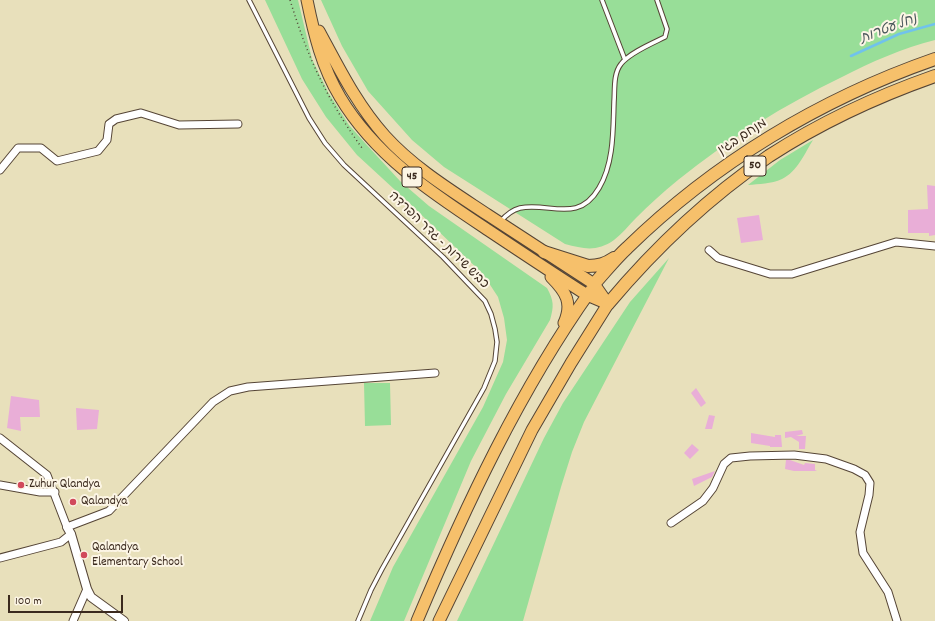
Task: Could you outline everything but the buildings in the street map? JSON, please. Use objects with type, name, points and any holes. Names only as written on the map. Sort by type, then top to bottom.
[{"type":"highway","name":"45","points":[[307,0],[318,31],[351,91],[371,120],[385,136],[433,177],[594,284],[608,304]]},
{"type":"highway","name":"45","points":[[307,0],[319,51],[340,97],[350,112],[391,160],[425,188],[587,295],[608,304]]},
{"type":"highway","name":"מנחם בגין","points":[[594,284],[626,249],[664,213],[693,189],[731,162],[785,128],[829,104],[908,68],[935,59]]},
{"type":"highway","name":"50","points":[[608,304],[632,275],[707,203],[769,156],[804,134],[836,118],[914,83],[935,76]]},
{"type":"highway","points":[[544,252],[580,264],[595,266],[605,264],[626,249]]},
{"type":"highway","points":[[532,259],[560,287],[568,299],[568,315],[555,344]]},
{"type":"highway","points":[[417,621],[498,445],[555,344],[594,284]]},
{"type":"highway","points":[[439,621],[532,430],[571,363],[608,304]]},
{"type":"street","points":[[0,170],[18,148],[42,148],[57,161],[98,150],[107,140],[109,124],[116,119],[141,113],[179,125],[238,124]]},
{"type":"street","points":[[709,250],[718,258],[770,274],[792,274],[896,242],[935,246]]},
{"type":"street","points":[[0,558],[61,542],[69,530],[109,511],[213,402],[230,391],[248,387],[435,373]]},
{"type":"street","points":[[0,438],[47,475],[69,530],[87,589],[91,597],[124,621]]},
{"type":"street","points":[[671,523],[703,501],[713,488],[724,464],[731,458],[744,456],[794,455],[826,459],[854,469],[865,475],[870,483],[869,496],[860,532],[862,553],[888,592],[897,621]]},
{"type":"street","points":[[0,485],[40,492],[55,492]]},
{"type":"street","points":[[74,621],[87,589]]},
{"type":"lane","name":"כביש שירות - גדר הפרדה","points":[[249,0],[309,118],[325,143],[344,165],[443,257],[475,290],[485,301],[491,314],[495,329],[497,342],[495,361],[484,388],[382,569],[358,621]]},
{"type":"lane","points":[[602,0],[625,60]]},
{"type":"lane","points":[[500,222],[506,214],[519,208],[561,210],[577,208],[592,198],[600,187],[608,167],[612,140],[617,71],[625,60],[665,37],[667,29],[657,0]]},
{"type":"green space","points":[[265,0],[298,0],[312,59],[328,92],[349,125],[400,181],[429,206],[547,288],[552,300],[553,307],[550,320],[506,394],[471,461],[404,621],[370,621],[393,567],[483,407],[503,362],[507,340],[504,318],[498,297],[483,274],[357,155],[326,117],[302,79]]},
{"type":"green space","points":[[321,0],[935,0],[935,40],[899,51],[853,71],[778,111],[697,165],[651,203],[614,240],[608,244],[596,248],[584,248],[565,244],[444,167],[412,140],[368,91],[342,46]]},
{"type":"green space","points":[[813,140],[800,162],[787,176],[774,182],[748,185],[780,160]]},
{"type":"green space","points":[[669,258],[584,422],[572,452],[561,487],[523,621],[457,621],[544,438],[563,403],[630,302]]},
{"type":"green space","points":[[364,383],[390,383],[391,425],[365,426]]},
{"type":"waterway","name":"נחל עטרות","points":[[851,56],[899,34],[935,24]]},
{"type":"place","name":"Zuhur Qlandya","points":[[21,485]]},
{"type":"place","name":"Qalandya","points":[[73,502]]},
{"type":"place","name":"Qalandya Elementary School","points":[[84,555]]}]
